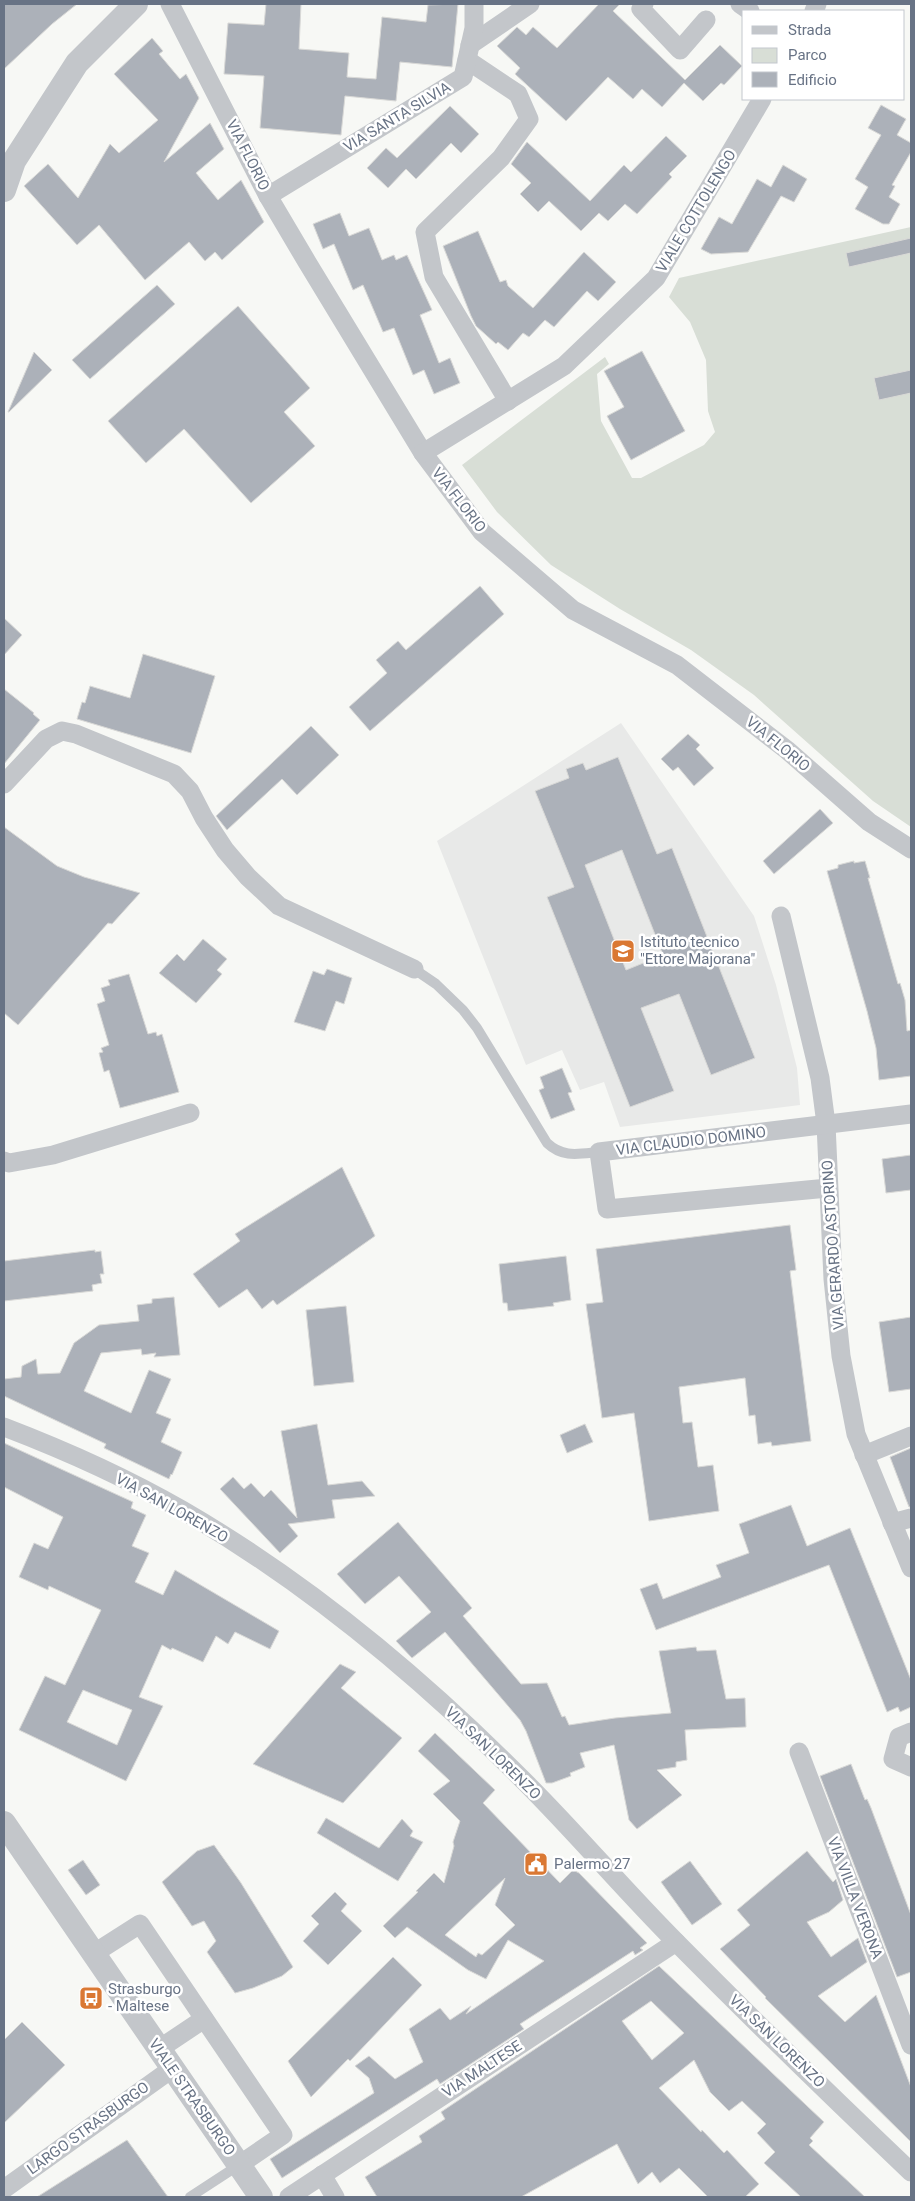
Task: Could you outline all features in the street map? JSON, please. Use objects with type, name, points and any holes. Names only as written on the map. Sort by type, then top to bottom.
[{"type":"street","points":[[4,190],[14,160],[77,63],[136,4]]},
{"type":"street","name":"VIA FLORIO","points":[[170,4],[268,196],[425,456],[482,532],[572,610],[677,665],[787,750],[869,822],[911,849]]},
{"type":"street","name":"VIA SANTA SILVIA","points":[[268,196],[463,77],[474,28],[474,4]]},
{"type":"street","points":[[508,401],[434,277],[425,232],[501,158],[529,119],[518,94],[468,53],[530,4]]},
{"type":"street","points":[[644,4],[641,9],[680,50],[706,20]]},
{"type":"street","name":"VIALE COTTOLENGO","points":[[425,456],[564,366],[656,278],[761,100]]},
{"type":"street","points":[[4,784],[46,739],[62,731],[76,734],[174,774],[190,791],[204,818],[225,850],[248,878],[280,906],[414,969]]},
{"type":"street","name":"VIA GERARDO ASTORINO","points":[[780,916],[820,1078],[826,1124],[833,1278],[841,1356],[856,1434],[911,1568]]},
{"type":"street","points":[[4,1161],[8,1163],[53,1155],[190,1113]]},
{"type":"street","name":"VIA CLAUDIO DOMINO","points":[[828,1188],[608,1209],[599,1152],[911,1114]]},
{"type":"street","name":"VIA SAN LORENZO","points":[[4,1427],[100,1468],[181,1510],[256,1557],[340,1618],[428,1692],[525,1782],[676,1942],[911,2172]]},
{"type":"street","points":[[864,1455],[911,1436]]},
{"type":"street","points":[[892,1522],[911,1518]]},
{"type":"street","points":[[911,1732],[899,1736],[892,1759],[911,1767]]},
{"type":"street","name":"VIA VILLA VERONA","points":[[799,1752],[911,2045]]},
{"type":"street","name":"VIALE STRASBURGO","points":[[4,1823],[261,2197]]},
{"type":"street","points":[[93,1954],[140,1924],[283,2135],[239,2165]]},
{"type":"street","name":"VIA MALTESE","points":[[289,2197],[676,1942]]},
{"type":"street","points":[[159,2048],[204,2019]]},
{"type":"street","name":"LARGO STRASBURGO","points":[[4,2189],[173,2068]]},
{"type":"street","points":[[322,2175],[335,2197]]},
{"type":"lane","points":[[414,969],[436,984],[463,1010],[477,1028],[547,1143],[556,1151],[572,1155],[599,1152]]},
{"type":"lane","points":[[190,2197],[239,2165]]},
{"type":"shaded area","name":"Istituto tecnico \"Ettore Majorana\"","points":[[621,723],[754,916],[776,985],[797,1068],[800,1105],[620,1127],[604,1082],[580,1090],[562,1050],[526,1065],[437,841]]},
{"type":"green space","points":[[911,227],[911,827],[873,801],[754,695],[691,650],[620,609],[551,565],[497,512],[462,465],[605,357],[609,364],[597,374],[601,421],[632,478],[641,478],[704,445],[715,432],[708,411],[706,360],[690,322],[669,297],[679,278]]},
{"type":"building","points":[[4,4],[77,4],[52,24],[4,69]]},
{"type":"building","points":[[266,4],[301,4],[299,49],[349,53],[347,77],[376,79],[382,17],[426,22],[428,5],[458,4],[452,67],[400,62],[396,101],[345,96],[341,135],[260,128],[264,76],[224,74],[228,23],[264,25]]},
{"type":"building","points":[[599,4],[620,4],[613,11],[685,80],[720,45],[742,66],[724,85],[721,83],[703,101],[684,83],[662,107],[642,89],[633,99],[608,77],[566,121],[515,74],[520,68],[497,46],[517,27],[526,35],[533,27],[557,48]]},
{"type":"building","points":[[152,38],[163,51],[159,54],[180,79],[186,74],[199,98],[164,162],[210,123],[224,149],[196,173],[218,200],[241,180],[264,222],[222,260],[215,252],[205,261],[189,242],[145,280],[99,225],[77,245],[24,186],[48,164],[78,198],[110,144],[119,153],[158,120],[114,74]]},
{"type":"building","points":[[881,105],[906,119],[897,135],[911,143],[911,152],[892,185],[895,186],[889,197],[900,204],[889,224],[883,224],[855,209],[868,187],[855,179],[881,135],[868,128]]},
{"type":"building","points":[[450,106],[479,134],[461,153],[451,143],[416,179],[406,169],[388,188],[367,168],[386,148],[397,158]]},
{"type":"building","points":[[666,136],[687,156],[669,174],[672,177],[637,214],[625,204],[608,221],[599,213],[581,231],[549,201],[538,212],[520,194],[531,183],[511,164],[527,142],[590,201],[624,165],[631,172]]},
{"type":"building","points":[[783,165],[807,179],[794,202],[781,196],[748,252],[711,254],[701,249],[719,217],[732,224],[757,179],[771,187]]},
{"type":"building","points":[[340,213],[349,236],[369,228],[382,260],[394,255],[396,260],[407,255],[432,310],[420,315],[439,363],[450,358],[460,383],[434,394],[424,370],[413,375],[394,328],[383,332],[363,285],[353,290],[334,244],[323,249],[313,224]]},
{"type":"building","points":[[478,231],[500,282],[506,280],[508,286],[533,308],[584,252],[616,282],[598,301],[587,291],[554,327],[545,320],[529,337],[523,333],[508,350],[498,342],[496,344],[476,326],[443,246]]},
{"type":"building","points":[[911,238],[911,253],[849,267],[846,253]]},
{"type":"building","points":[[157,285],[175,304],[90,379],[72,360]]},
{"type":"building","points":[[238,306],[310,388],[284,412],[315,446],[251,503],[184,429],[146,463],[108,421]]},
{"type":"building","points":[[642,351],[685,431],[631,460],[607,416],[624,407],[604,371]]},
{"type":"building","points":[[34,352],[52,370],[8,412]]},
{"type":"building","points":[[911,370],[911,393],[879,400],[874,378]]},
{"type":"building","points":[[480,586],[504,614],[370,731],[349,707],[387,673],[376,660],[398,641],[406,650]]},
{"type":"building","points":[[4,618],[22,635],[4,655]]},
{"type":"building","points":[[143,654],[215,676],[191,753],[77,719],[82,702],[85,703],[90,686],[130,698]]},
{"type":"building","points":[[4,689],[40,720],[4,764]]},
{"type":"building","points":[[311,726],[339,755],[297,795],[282,779],[227,830],[216,816]]},
{"type":"building","points":[[688,734],[700,745],[696,749],[714,768],[694,786],[678,767],[673,771],[661,759]]},
{"type":"building","points":[[618,757],[657,854],[672,848],[755,1058],[711,1075],[679,994],[641,1008],[674,1091],[630,1107],[547,897],[574,887],[535,791],[569,778],[566,769],[583,763],[586,770]],"holes":[[[622,850],[663,955],[626,970],[585,865]]]},
{"type":"building","points":[[820,809],[833,823],[774,874],[763,861]]},
{"type":"building","points":[[4,827],[57,866],[84,877],[140,893],[112,924],[108,923],[18,1025],[4,1013]]},
{"type":"building","points":[[854,861],[854,863],[865,861],[870,878],[868,878],[898,984],[900,983],[905,1000],[907,1031],[911,1030],[911,1076],[879,1080],[876,1048],[867,1011],[827,871],[838,868],[838,865]]},
{"type":"building","points":[[203,939],[227,959],[217,970],[222,974],[196,1003],[159,973],[177,954],[184,961]]},
{"type":"building","points":[[327,969],[352,978],[344,1004],[336,1001],[325,1031],[294,1022],[313,971],[324,975]]},
{"type":"building","points":[[129,974],[148,1034],[156,1032],[157,1036],[162,1034],[179,1092],[120,1108],[109,1070],[104,1072],[99,1053],[103,1052],[101,1048],[109,1045],[97,1004],[105,1001],[101,988],[110,985],[108,980]]},
{"type":"building","points":[[562,1068],[572,1092],[568,1093],[575,1110],[551,1119],[539,1090],[544,1088],[540,1077]]},
{"type":"building","points":[[911,1155],[911,1190],[886,1193],[882,1159]]},
{"type":"building","points":[[342,1167],[375,1236],[277,1305],[273,1300],[262,1309],[247,1289],[219,1308],[193,1274],[240,1241],[235,1234]]},
{"type":"building","points":[[790,1225],[796,1270],[790,1271],[811,1441],[772,1446],[771,1442],[758,1444],[755,1415],[749,1416],[745,1378],[679,1387],[683,1423],[692,1422],[698,1467],[713,1465],[719,1511],[649,1521],[634,1413],[602,1418],[586,1304],[603,1302],[596,1249]]},
{"type":"building","points":[[95,1250],[95,1252],[101,1251],[104,1274],[100,1274],[102,1283],[92,1285],[93,1291],[4,1301],[4,1261]]},
{"type":"building","points":[[566,1256],[571,1300],[553,1303],[554,1306],[508,1311],[507,1303],[503,1303],[499,1264]]},
{"type":"building","points":[[174,1297],[180,1355],[154,1357],[156,1353],[142,1355],[141,1349],[101,1353],[84,1391],[131,1413],[149,1370],[171,1379],[156,1413],[171,1419],[161,1442],[182,1452],[169,1479],[104,1448],[106,1444],[4,1396],[4,1379],[21,1377],[22,1366],[36,1359],[38,1374],[60,1373],[74,1343],[99,1325],[139,1321],[137,1305],[152,1303],[152,1299]]},
{"type":"building","points":[[346,1306],[354,1382],[314,1386],[306,1310]]},
{"type":"building","points":[[911,1317],[911,1389],[889,1392],[879,1322]]},
{"type":"building","points":[[317,1424],[328,1485],[362,1481],[375,1496],[332,1500],[335,1518],[288,1524],[298,1536],[280,1553],[220,1489],[233,1477],[244,1489],[251,1483],[264,1497],[271,1490],[297,1518],[281,1431]]},
{"type":"building","points":[[585,1424],[593,1442],[567,1453],[560,1435]]},
{"type":"building","points":[[4,1443],[133,1502],[131,1508],[146,1515],[132,1546],[149,1553],[135,1582],[163,1595],[175,1570],[279,1631],[270,1649],[235,1632],[228,1644],[216,1636],[203,1662],[162,1645],[139,1697],[163,1706],[126,1781],[19,1730],[45,1676],[65,1685],[101,1610],[49,1586],[48,1590],[19,1577],[34,1543],[48,1549],[63,1517],[4,1487]],"holes":[[[83,1690],[132,1710],[117,1745],[67,1722]]]},
{"type":"building","points":[[911,1448],[911,1507],[909,1507],[890,1457]]},
{"type":"building","points":[[791,1505],[807,1546],[850,1528],[911,1680],[911,1707],[900,1712],[898,1707],[887,1712],[829,1565],[656,1630],[640,1589],[657,1583],[663,1599],[721,1577],[716,1565],[749,1553],[739,1524]]},
{"type":"building","points":[[398,1522],[472,1608],[463,1616],[521,1684],[547,1683],[562,1717],[565,1716],[569,1725],[615,1718],[671,1713],[659,1651],[696,1647],[697,1651],[716,1650],[726,1699],[745,1698],[746,1727],[685,1730],[687,1760],[676,1762],[676,1767],[657,1770],[682,1795],[637,1829],[629,1820],[614,1745],[580,1753],[585,1767],[570,1773],[571,1776],[552,1783],[546,1783],[520,1720],[445,1632],[412,1658],[396,1641],[431,1612],[399,1576],[365,1604],[337,1574]]},
{"type":"building","points":[[340,1664],[356,1672],[341,1688],[402,1738],[343,1803],[253,1764]]},
{"type":"building","points":[[435,1733],[495,1790],[483,1803],[560,1883],[573,1870],[579,1873],[647,1943],[640,1948],[643,1950],[635,1955],[633,1951],[520,2024],[524,2029],[440,2084],[437,2079],[282,2178],[270,2159],[374,2093],[369,2078],[355,2066],[369,2056],[395,2079],[423,2062],[409,2029],[440,2008],[450,2020],[471,2006],[466,2014],[544,1961],[508,1940],[486,1979],[468,1970],[407,1927],[395,1938],[383,1926],[418,1892],[416,1891],[434,1873],[444,1883],[454,1846],[453,1842],[460,1821],[433,1794],[450,1781],[418,1751]],"holes":[[[505,1878],[495,1905],[515,1925],[482,1955],[478,1953],[476,1957],[445,1935]]]},
{"type":"building","points":[[851,1764],[865,1800],[867,1799],[871,1808],[911,1915],[911,1972],[897,1977],[820,1776]]},
{"type":"building","points":[[326,1818],[379,1848],[402,1819],[413,1831],[410,1836],[423,1842],[398,1881],[317,1833]]},
{"type":"building","points":[[214,1845],[241,1883],[293,1967],[282,1976],[235,1993],[207,1952],[216,1941],[204,1921],[192,1926],[162,1882],[197,1851]]},
{"type":"building","points":[[807,1851],[833,1882],[836,1879],[843,1900],[829,1912],[807,1922],[831,1957],[858,1938],[867,1962],[818,1996],[845,2022],[876,1995],[911,2087],[911,2142],[765,1998],[720,1949],[750,1925],[737,1910]]},
{"type":"building","points":[[83,1860],[100,1885],[86,1895],[68,1870]]},
{"type":"building","points":[[690,1861],[722,1904],[692,1925],[661,1882]]},
{"type":"building","points":[[335,1892],[347,1904],[341,1911],[362,1931],[328,1965],[303,1941],[319,1924],[311,1916]]},
{"type":"building","points":[[393,1957],[422,1985],[350,2061],[348,2059],[311,2097],[288,2061]]},
{"type":"building","points":[[659,1966],[824,2122],[810,2138],[813,2141],[809,2145],[865,2197],[801,2197],[764,2163],[775,2152],[757,2133],[766,2124],[742,2101],[729,2111],[710,2092],[694,2060],[659,2088],[701,2132],[702,2130],[724,2153],[727,2150],[759,2184],[745,2197],[708,2197],[679,2168],[660,2183],[652,2172],[638,2184],[617,2144],[521,2197],[377,2197],[365,2177],[422,2142],[419,2136],[445,2119],[441,2112]],"holes":[[[651,2001],[684,2033],[652,2060],[622,2021]]]},
{"type":"building","points":[[22,2022],[65,2065],[4,2123],[4,2040]]},
{"type":"building","points":[[127,2140],[168,2197],[37,2197]]},
{"type":"place","name":"Istituto tecnico \"Ettore Majorana\"","points":[[623,951]]},
{"type":"place","name":"Palermo 27","points":[[536,1864]]},
{"type":"place","name":"Strasburgo - Maltese","points":[[91,1998]]}]
